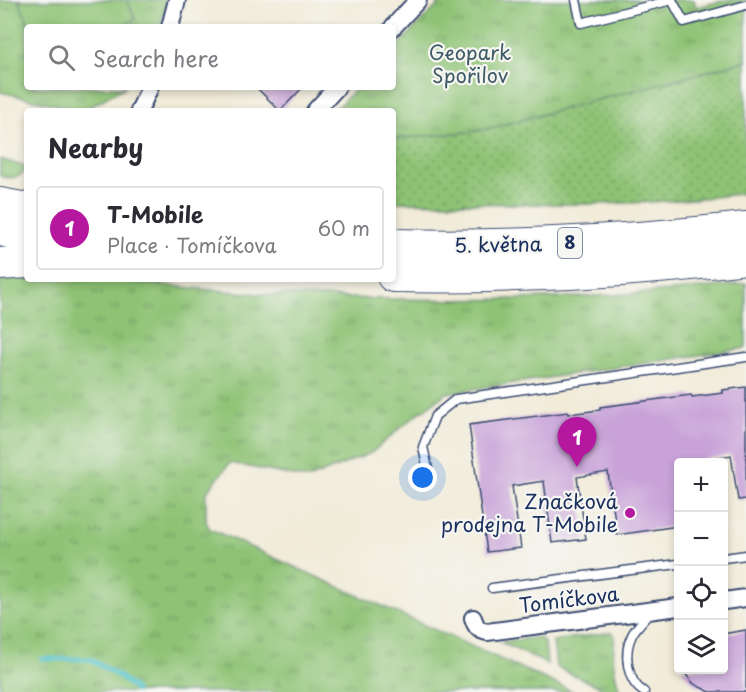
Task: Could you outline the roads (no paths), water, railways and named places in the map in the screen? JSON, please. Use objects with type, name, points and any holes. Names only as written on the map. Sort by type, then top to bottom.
[{"type":"highway","points":[[0,204],[24,208]]},
{"type":"highway","name":"5. května","points":[[396,245],[564,244],[746,228]]},
{"type":"highway","points":[[0,230],[24,234]]},
{"type":"highway","name":"5. května","points":[[396,276],[597,272],[746,258]]},
{"type":"highway","points":[[0,264],[24,262]]},
{"type":"street","points":[[171,24],[177,0]]},
{"type":"street","points":[[396,24],[418,0]]},
{"type":"street","points":[[141,108],[149,90]]},
{"type":"street","points":[[318,108],[334,90]]},
{"type":"street","points":[[728,600],[746,598]]},
{"type":"street","name":"Tomíčkova","points":[[472,618],[476,627],[488,632],[674,608]]},
{"type":"lane","points":[[576,0],[581,23],[672,0],[684,22],[746,5]]},
{"type":"lane","points":[[428,470],[423,447],[435,416],[456,399],[746,357]]},
{"type":"lane","points":[[728,557],[746,555]]},
{"type":"lane","points":[[492,588],[674,565]]},
{"type":"lane","points":[[644,692],[631,677],[627,658],[632,636],[652,611]]},
{"type":"waterway","points":[[42,659],[90,659],[120,677],[135,690]]},
{"type":"place","name":"T-Mobile","points":[[577,467]]},
{"type":"place","name":"Značková prodejna T-Mobile","points":[[630,513]]},
{"type":"park label","name":"Geopark Spořilov","points":[[470,64]]}]
